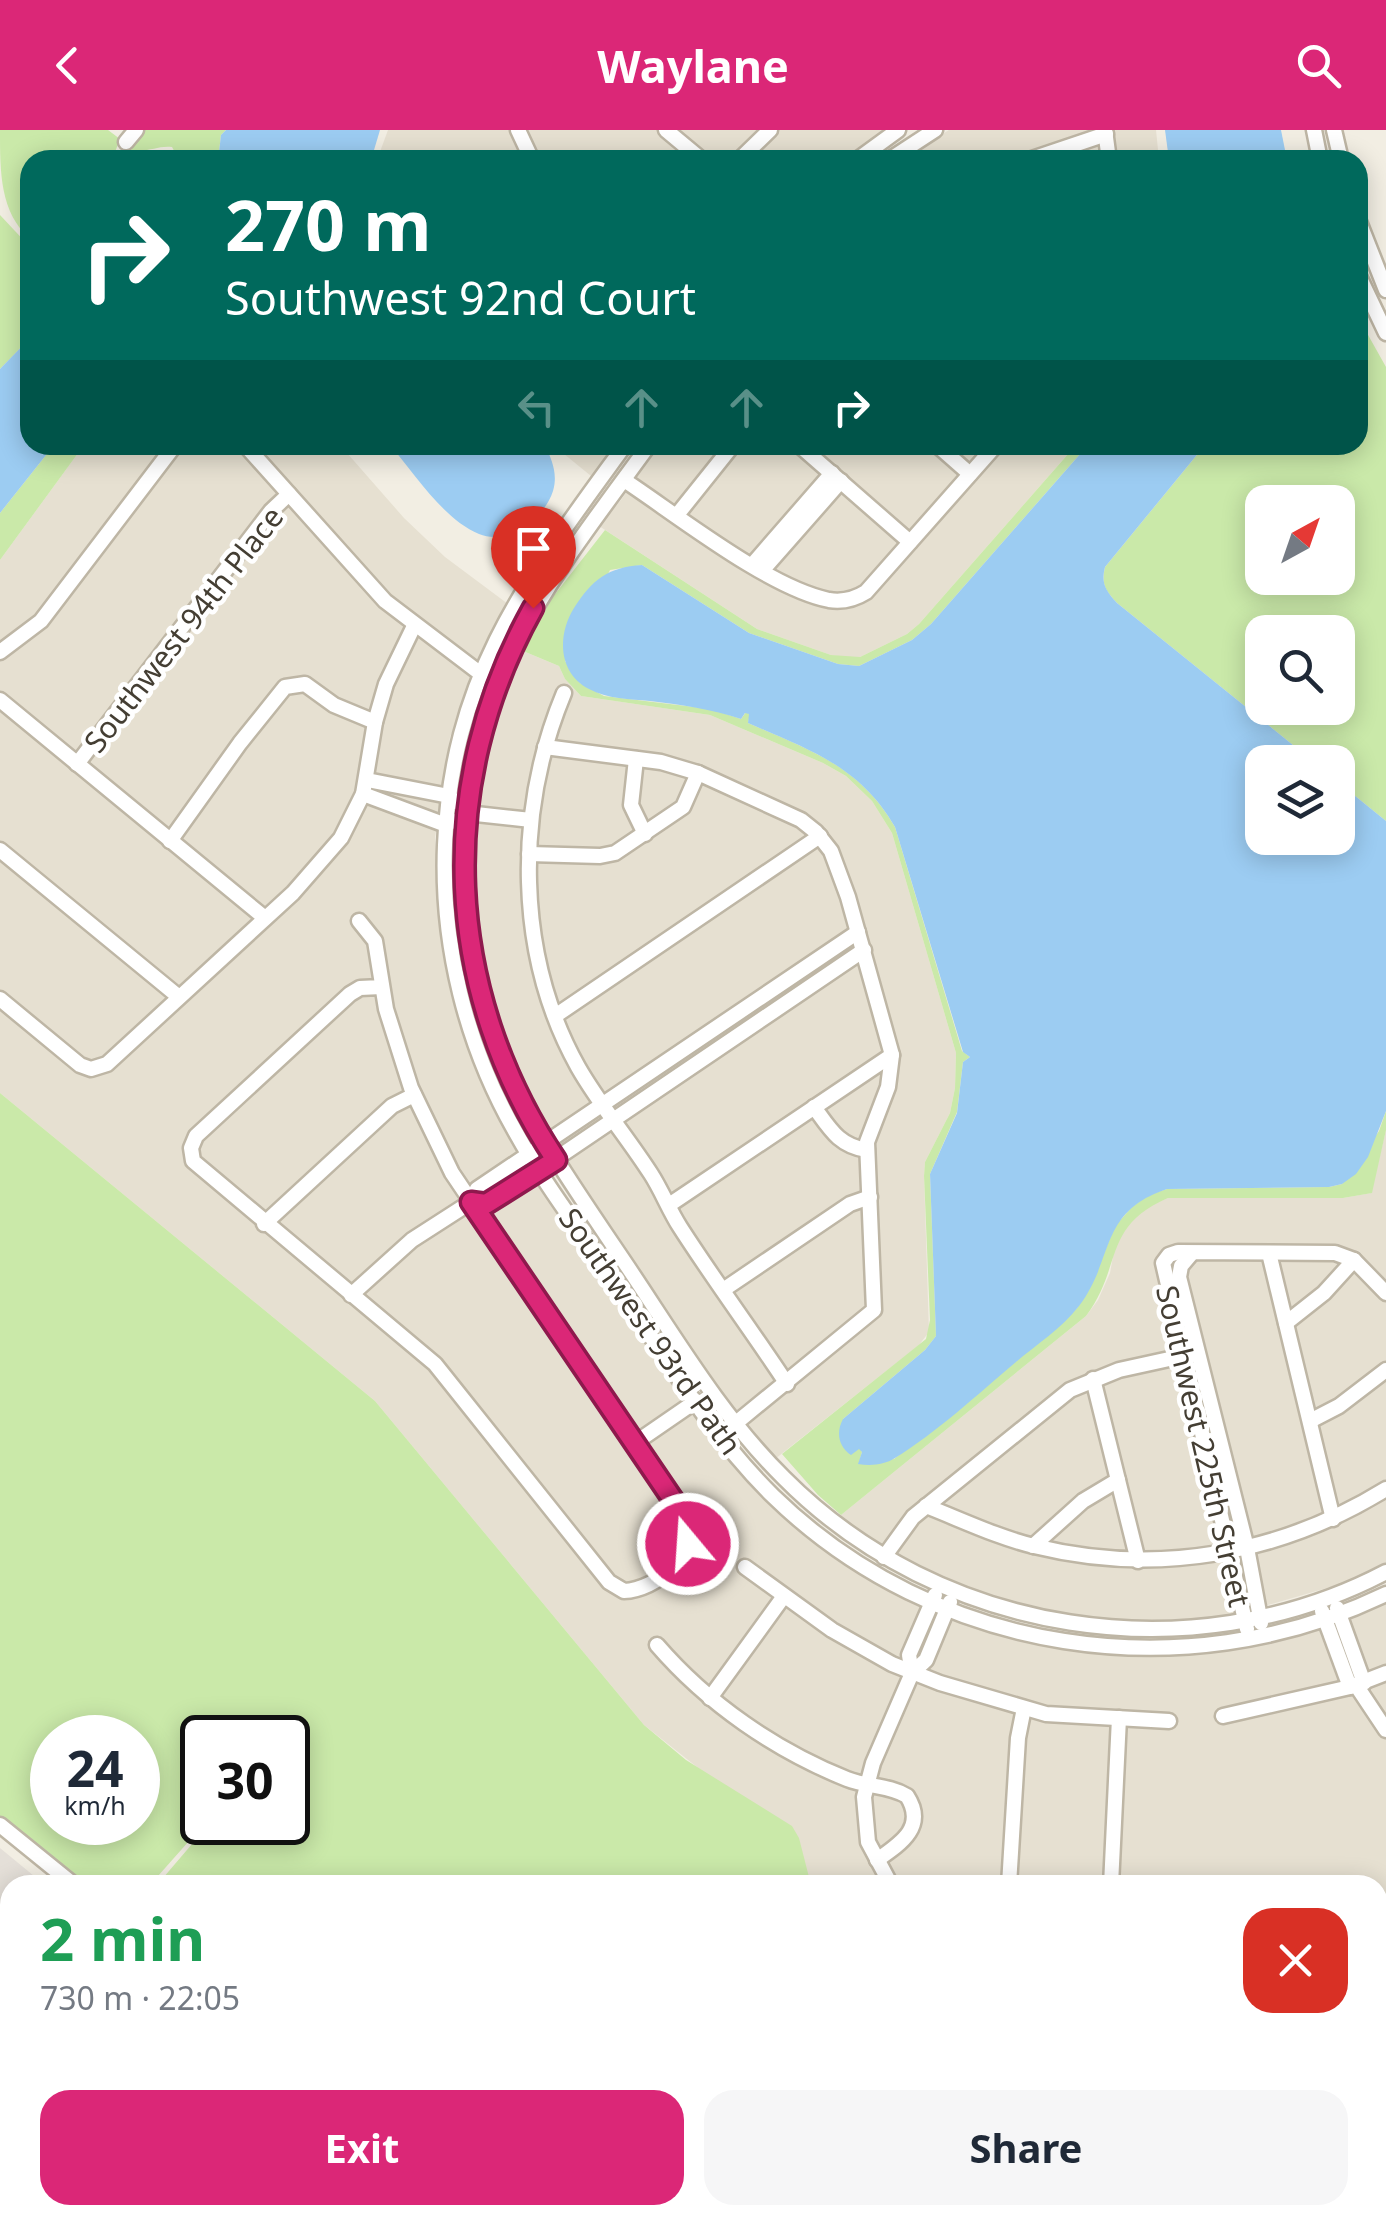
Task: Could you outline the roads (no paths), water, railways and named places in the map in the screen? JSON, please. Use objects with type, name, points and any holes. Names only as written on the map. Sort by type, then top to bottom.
[{"type":"street","points":[[666,130],[690,150]]},
{"type":"street","points":[[749,150],[770,130]]},
{"type":"street","points":[[871,150],[898,130]]},
{"type":"street","points":[[904,150],[935,130]]},
{"type":"street","points":[[1056,150],[1105,132]]},
{"type":"street","points":[[1368,244],[1386,290]]},
{"type":"street","points":[[1368,295],[1386,333]]},
{"type":"street","points":[[0,652],[41,621],[167,455]]},
{"type":"street","points":[[255,455],[385,602],[480,674]]},
{"type":"street","name":"Southwest 93rd Path","points":[[618,455],[524,586],[480,674],[462,730],[446,825],[446,902],[460,994],[489,1080],[539,1170],[742,1462],[794,1515],[859,1564],[932,1603],[1027,1636],[1092,1646],[1164,1649],[1256,1638],[1332,1617],[1386,1594]]},
{"type":"street","name":"Southwest 93rd Path","points":[[643,455],[548,585],[516,641],[481,735],[466,813],[464,899],[478,990],[508,1076],[556,1160],[736,1423],[800,1494],[884,1557],[946,1588],[1024,1614],[1096,1627],[1170,1629],[1252,1619],[1325,1599],[1386,1572]]},
{"type":"street","points":[[677,515],[725,455]]},
{"type":"street","points":[[812,455],[910,542]]},
{"type":"street","points":[[948,455],[970,474]]},
{"type":"street","points":[[624,480],[757,568],[824,598],[854,598],[869,589],[970,474],[982,455]]},
{"type":"street","points":[[757,568],[837,477]]},
{"type":"street","name":"Southwest 94th Place","points":[[78,764],[272,511],[290,494]]},
{"type":"street","points":[[0,1000],[78,1064],[91,1069],[107,1064],[266,918],[335,847],[365,787],[375,722],[391,671],[414,626]]},
{"type":"street","points":[[170,840],[283,688],[296,683],[308,686],[334,705],[375,722]]},
{"type":"street","points":[[564,693],[545,747],[529,854],[532,920],[542,975],[555,1016],[578,1066],[787,1384]]},
{"type":"street","points":[[0,700],[266,918]]},
{"type":"street","points":[[545,747],[698,772],[792,815],[820,836],[836,860],[864,950],[892,1055],[888,1088],[870,1131],[868,1150],[874,1310],[736,1423]]},
{"type":"street","points":[[636,759],[631,805],[645,834]]},
{"type":"street","points":[[529,854],[610,855],[684,805],[698,772]]},
{"type":"street","points":[[365,787],[450,796],[466,813]]},
{"type":"street","points":[[365,787],[446,825],[466,813],[532,820]]},
{"type":"street","points":[[555,1016],[820,836]]},
{"type":"street","points":[[0,850],[179,998]]},
{"type":"street","points":[[359,921],[373,937],[381,987],[414,1095],[446,1162],[686,1518],[689,1540],[684,1552],[668,1570],[638,1589],[615,1588],[606,1578],[436,1364],[196,1166],[191,1155],[192,1143],[198,1135],[350,994],[381,987]]},
{"type":"street","points":[[351,1295],[412,1240],[471,1202],[477,1189],[858,932]]},
{"type":"street","points":[[471,1202],[486,1204],[556,1160],[864,950]]},
{"type":"street","points":[[669,1205],[892,1055]]},
{"type":"street","points":[[264,1224],[395,1104],[414,1095]]},
{"type":"street","points":[[814,1106],[840,1141],[868,1150]]},
{"type":"street","points":[[724,1290],[850,1204],[870,1197]]},
{"type":"street","name":"Southwest 225th Street","points":[[1256,1638],[1246,1548],[1163,1263],[1173,1253],[1269,1253]]},
{"type":"street","points":[[1334,1519],[1269,1253],[1335,1253],[1354,1260],[1386,1293]]},
{"type":"street","points":[[1286,1323],[1324,1293],[1354,1260]]},
{"type":"street","points":[[884,1557],[902,1530],[926,1506],[1064,1394],[1093,1379],[1191,1354]]},
{"type":"street","name":"Southwest 225th Street","points":[[1191,1354],[1229,1553],[1252,1619]]},
{"type":"street","points":[[1310,1421],[1338,1406],[1386,1370]]},
{"type":"street","points":[[1093,1379],[1138,1561]]},
{"type":"street","points":[[635,1443],[696,1401]]},
{"type":"street","points":[[1033,1546],[1083,1501],[1118,1480]]},
{"type":"street","points":[[926,1506],[1033,1546],[1138,1561],[1229,1553],[1334,1519],[1386,1489]]},
{"type":"street","points":[[745,1567],[832,1630],[912,1673],[1053,1715],[1169,1722]]},
{"type":"street","points":[[912,1673],[910,1656],[932,1603],[946,1588]]},
{"type":"street","points":[[885,1875],[868,1842],[863,1812],[866,1786],[912,1673],[926,1660],[947,1610],[946,1588]]},
{"type":"street","points":[[710,1698],[784,1596]]},
{"type":"street","points":[[1325,1599],[1356,1685],[1386,1730]]},
{"type":"street","points":[[657,1645],[710,1698],[776,1744],[866,1786],[902,1792],[913,1810],[909,1837],[877,1860]]},
{"type":"street","points":[[1223,1716],[1356,1685],[1386,1673]]},
{"type":"street","points":[[1011,1875],[1018,1738],[1024,1708]]},
{"type":"street","points":[[1112,1875],[1120,1718]]},
{"type":"street","points":[[0,1824],[62,1875]]},
{"type":"water","points":[[226,130],[380,130],[374,150],[219,150],[221,135]]},
{"type":"water","points":[[1165,130],[1281,130],[1285,150],[1168,150]]},
{"type":"water","points":[[20,348],[20,455],[46,455],[0,513],[0,369]]},
{"type":"water","points":[[398,455],[549,455],[555,473],[553,491],[533,520],[513,533],[490,537],[453,518]]},
{"type":"water","points":[[1079,455],[1197,455],[1105,567],[1104,582],[1117,603],[1245,706],[1245,725],[1268,725],[1293,745],[1245,745],[1245,855],[1355,855],[1355,796],[1386,821],[1386,1111],[1368,1157],[1356,1174],[1342,1184],[1167,1189],[1129,1210],[1111,1238],[1090,1288],[1065,1322],[957,1413],[895,1458],[873,1465],[858,1464],[862,1452],[859,1449],[851,1455],[847,1451],[839,1429],[843,1419],[925,1350],[936,1336],[930,1174],[957,1113],[963,1062],[970,1057],[963,1052],[895,827],[881,806],[849,774],[748,723],[749,714],[741,719],[696,708],[611,697],[589,689],[571,673],[563,641],[568,619],[594,583],[610,572],[642,565],[749,633],[838,664],[859,666],[912,640],[931,624]]}]
